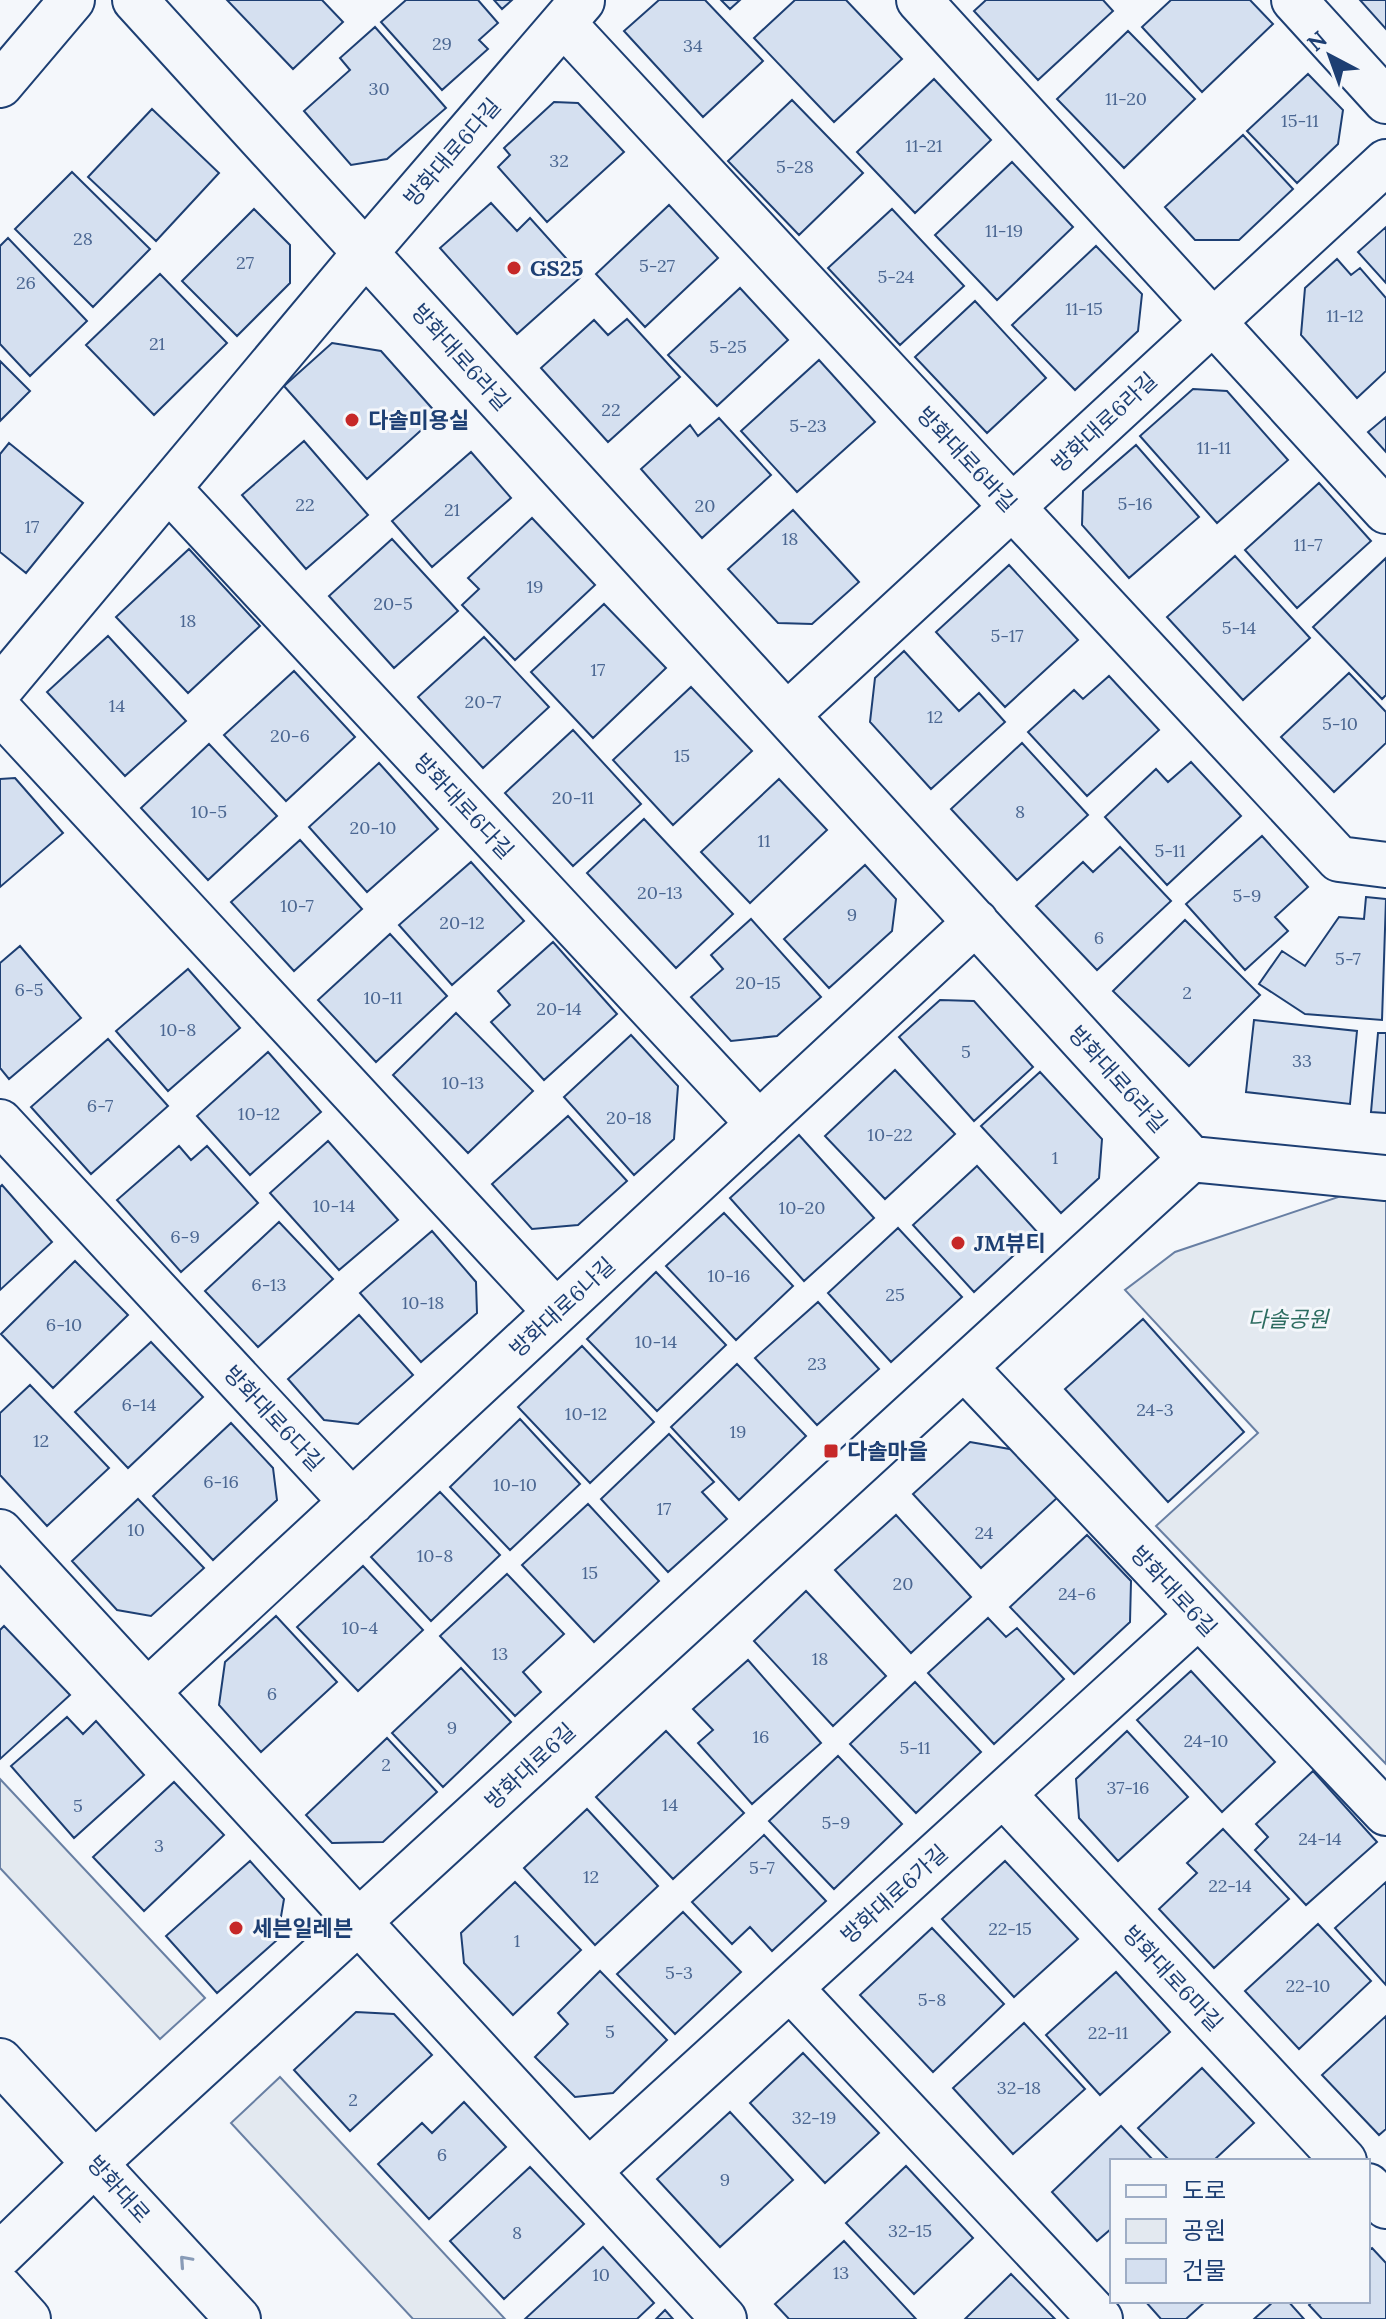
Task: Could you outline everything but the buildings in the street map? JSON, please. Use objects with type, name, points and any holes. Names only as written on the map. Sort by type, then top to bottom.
[{"type":"street","points":[[0,85],[72,0]]},
{"type":"street","name":"방화대로6라길","points":[[135,0],[1191,1159]]},
{"type":"street","points":[[919,0],[1386,511]]},
{"type":"street","points":[[1294,0],[1386,101]]},
{"type":"street","name":"방화대로6다길","points":[[0,689],[366,252],[573,12]]},
{"type":"street","name":"방화대로6바길","points":[[573,12],[1012,507],[1339,859],[1386,865]]},
{"type":"street","name":"방화대로6라길","points":[[787,715],[1386,162]]},
{"type":"street","name":"방화대로6다길","points":[[168,488],[759,1124]]},
{"type":"street","points":[[0,711],[556,1312]]},
{"type":"street","name":"방화대로6나길","points":[[147,1692],[976,922]]},
{"type":"street","name":"방화대로6다길","points":[[0,1122],[352,1502]]},
{"type":"street","points":[[1191,1159],[1386,1178]]},
{"type":"street","name":"방화대로6길","points":[[0,2255],[95,2163],[1191,1159]]},
{"type":"street","name":"방화대로6길","points":[[964,1367],[1386,1813]]},
{"type":"street","points":[[0,1532],[724,2319]]},
{"type":"street","name":"방화대로6가길","points":[[589,2171],[1198,1616]]},
{"type":"street","name":"방화대로6마길","points":[[1003,1794],[1342,2159]]},
{"type":"street","points":[[790,1988],[1100,2319]]},
{"type":"street","name":"방화대로","points":[[0,2061],[238,2319]]},
{"type":"street","points":[[1370,2188],[1386,2206]]},
{"type":"street","points":[[0,2288],[28,2319]]},
{"type":"green space","name":"다솔공원","points":[[1350,1193],[1386,1199],[1386,1764],[1156,1526],[1258,1433],[1125,1290],[1175,1252]]},
{"type":"green space","points":[[0,1779],[205,1998],[160,2039],[0,1868]]},
{"type":"green space","points":[[280,2077],[505,2319],[413,2319],[231,2123]]},
{"type":"place","name":"GS25","points":[[514,268]]},
{"type":"place","name":"다솔미용실","points":[[352,420]]},
{"type":"place","name":"JM뷰티","points":[[958,1243]]},
{"type":"place","name":"다솔마을","points":[[831,1451]]},
{"type":"place","name":"세븐일레븐","points":[[236,1928]]}]
